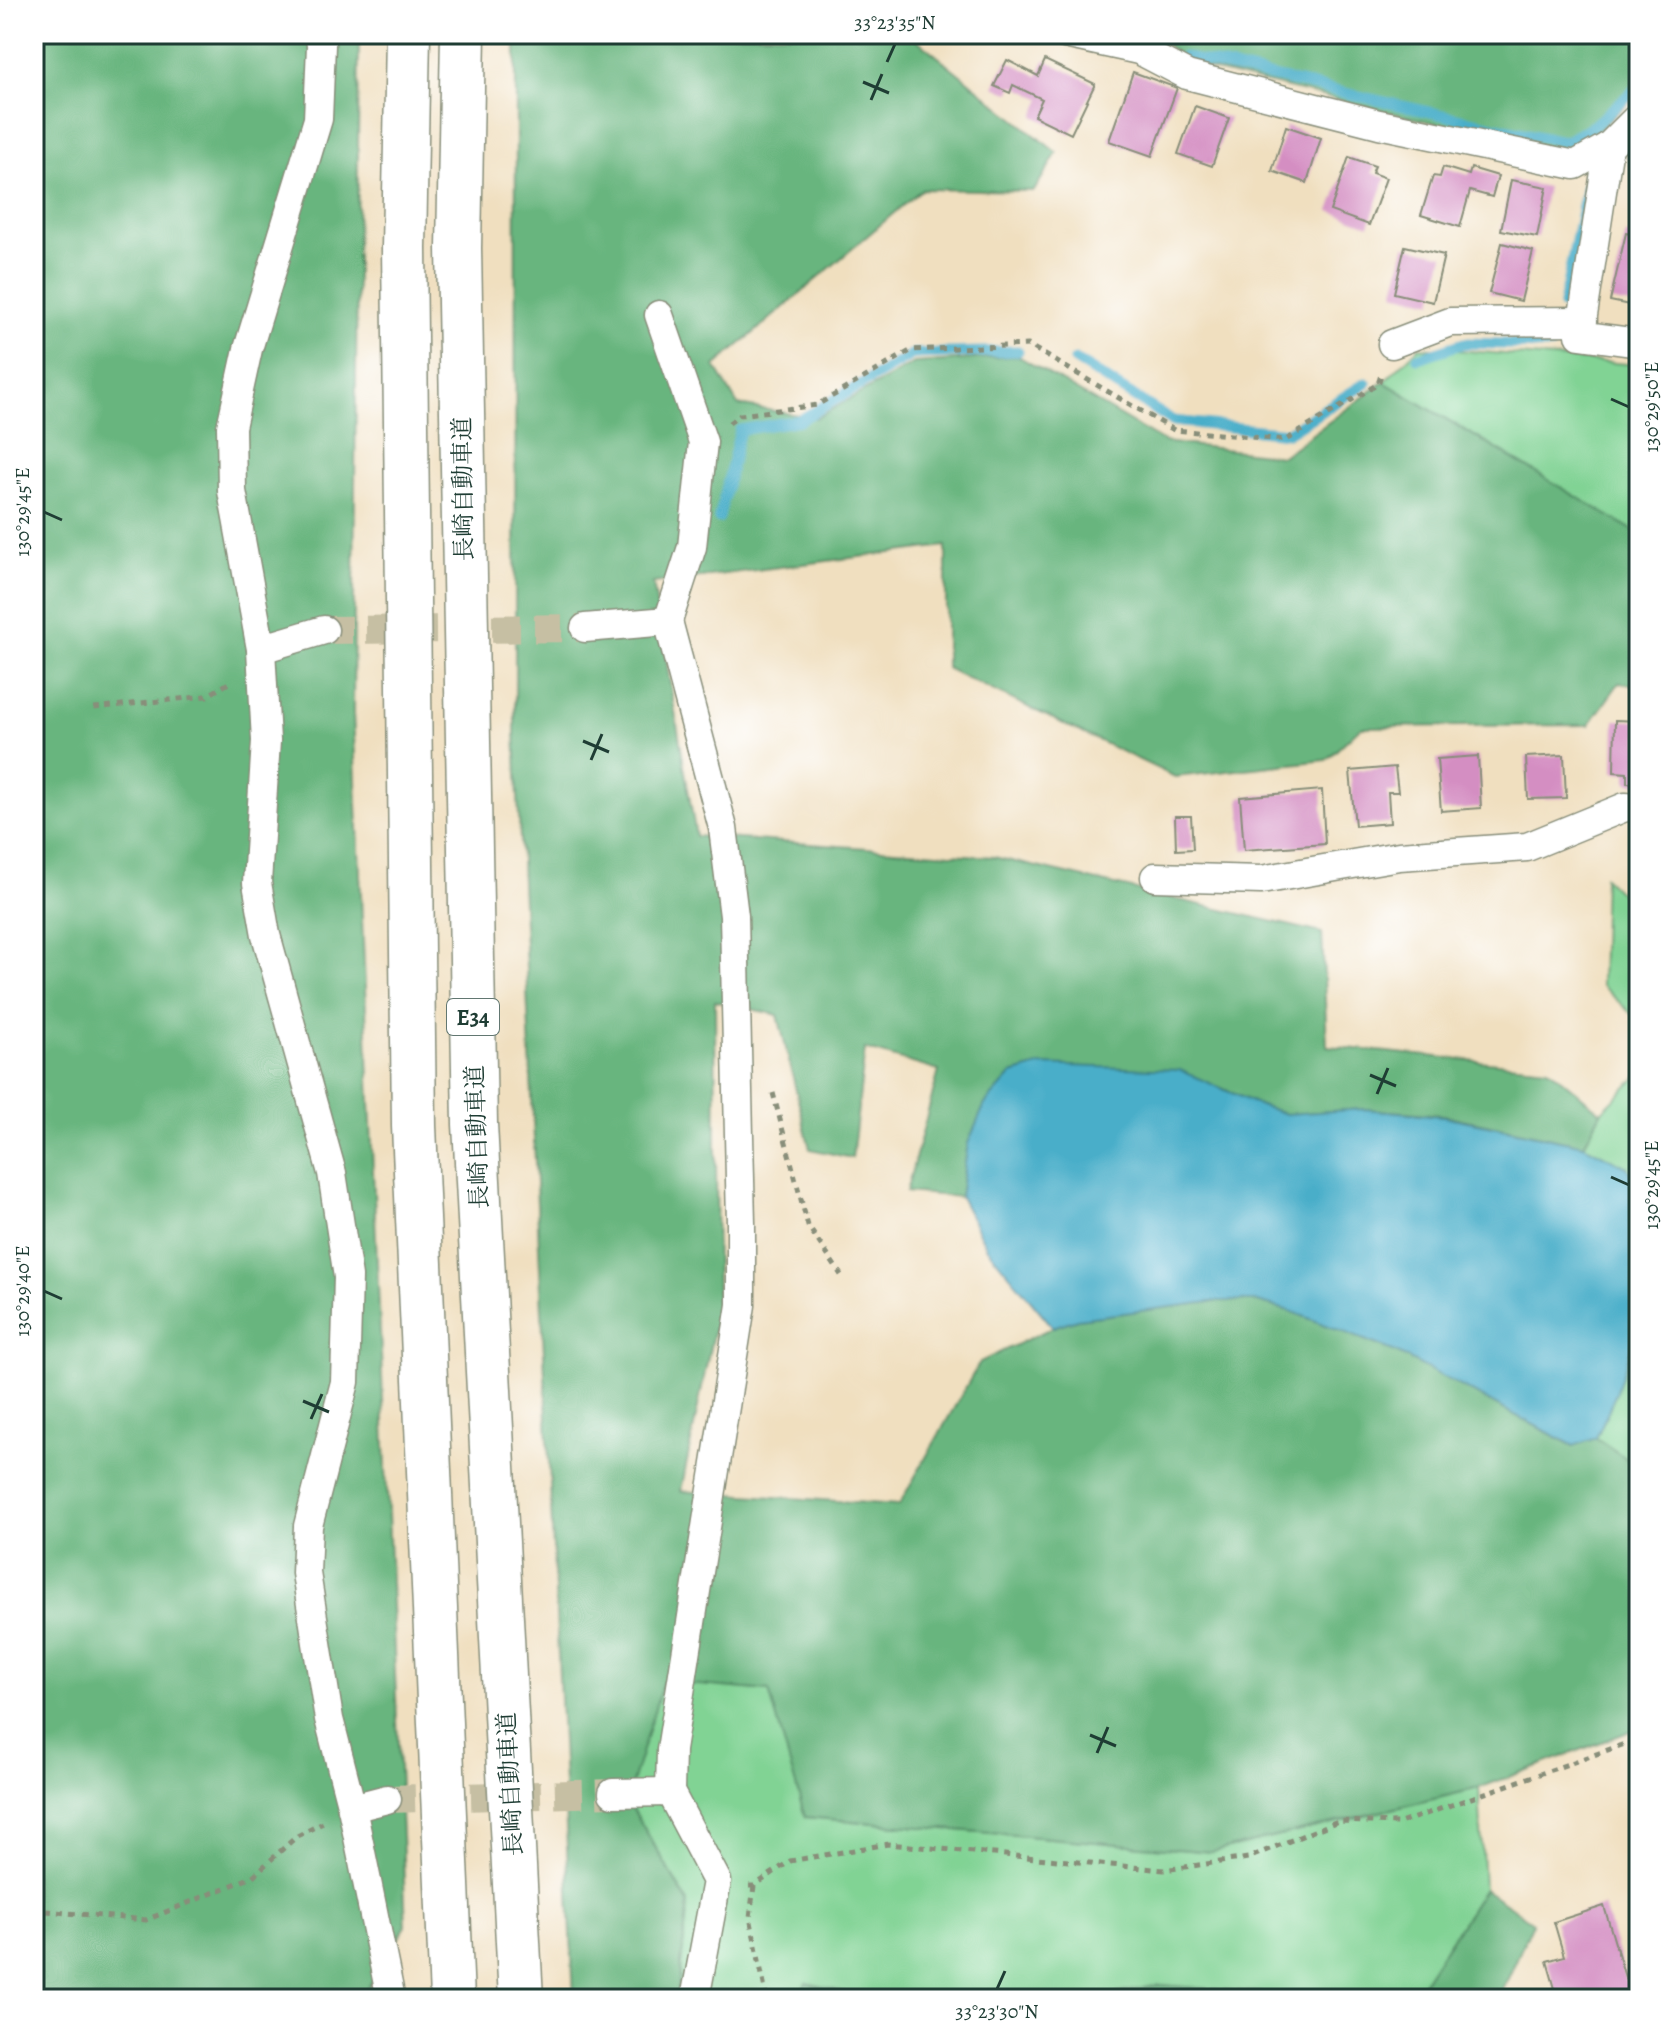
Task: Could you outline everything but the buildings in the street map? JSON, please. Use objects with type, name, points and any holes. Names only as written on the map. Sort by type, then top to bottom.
[{"type":"highway","name":"E34","points":[[408,34],[404,248],[414,1126],[452,1999]]},
{"type":"highway","name":"長崎自動車道","points":[[463,34],[459,248],[475,1124],[521,1999]]},
{"type":"street","points":[[319,34],[318,119],[248,349],[231,427],[232,491],[261,649],[266,741],[257,883],[266,935],[332,1173],[348,1277],[345,1382],[308,1526],[306,1573],[329,1719],[352,1808],[391,1999]]},
{"type":"street","points":[[1065,34],[1139,50],[1187,75],[1349,117],[1575,165],[1609,146],[1639,116]]},
{"type":"street","points":[[1609,146],[1580,335],[1639,343]]},
{"type":"street","points":[[659,315],[703,442],[692,547],[668,621],[725,843],[734,916],[741,1223],[741,1305],[671,1750],[670,1792],[717,1881],[695,1999]]},
{"type":"street","points":[[1392,344],[1450,322],[1583,321]]},
{"type":"street","points":[[585,628],[668,621]]},
{"type":"street","points":[[261,649],[324,630]]},
{"type":"street","points":[[1155,877],[1261,880],[1399,856],[1527,847],[1625,807],[1639,808]]},
{"type":"street","points":[[613,1793],[670,1792]]},
{"type":"street","points":[[352,1808],[387,1799]]},
{"type":"path","points":[[703,442],[740,415],[817,405],[912,350],[1028,345],[1174,430],[1286,440],[1378,384],[1392,344]]},
{"type":"path","points":[[94,708],[207,696],[231,682],[261,649]]},
{"type":"path","points":[[772,1087],[808,1226],[841,1275]]},
{"type":"path","points":[[717,1881],[754,1886],[790,1861],[888,1844],[1164,1870],[1248,1858],[1338,1821],[1400,1823],[1639,1739]]},
{"type":"path","points":[[34,1910],[146,1920],[252,1877],[297,1836],[352,1808]]},
{"type":"path","points":[[754,1886],[750,1917],[767,1999]]},
{"type":"green space","points":[[34,34],[359,34],[353,712],[406,1926],[361,1999],[34,1999]]},
{"type":"green space","points":[[516,34],[910,34],[1057,153],[1034,191],[922,189],[715,366],[738,405],[816,418],[914,363],[1018,356],[1164,442],[1282,456],[1384,382],[1639,534],[1639,685],[1619,683],[1589,725],[1361,727],[1326,760],[1175,777],[946,668],[946,546],[653,583],[696,836],[994,857],[1322,933],[1327,1046],[1548,1068],[1601,1112],[1584,1145],[1443,1115],[1364,1109],[1286,1114],[1217,1086],[968,1143],[960,1197],[906,1192],[939,1071],[865,1049],[852,1158],[810,1149],[778,1015],[715,1001],[717,1313],[681,1491],[899,1505],[980,1362],[1053,1327],[1077,1319],[1218,1301],[1254,1301],[1290,1311],[1396,1352],[1573,1446],[1596,1438],[1639,1467],[1639,1728],[1479,1788],[1212,1852],[805,1817],[769,1691],[663,1682],[627,1799],[688,1903],[677,1999],[574,1999],[515,732]]},
{"type":"green space","points":[[1155,34],[1639,34],[1639,91],[1573,156],[1187,64]]},
{"type":"green space","points":[[1419,347],[1639,365],[1639,534],[1384,382]]},
{"type":"green space","points":[[1604,877],[1639,912],[1639,1021],[1601,985]]},
{"type":"green space","points":[[1639,1075],[1639,1189],[1626,1167],[1584,1145],[1601,1112]]},
{"type":"green space","points":[[1639,1299],[1639,1467],[1596,1438],[1624,1370]]},
{"type":"green space","points":[[662,1681],[769,1691],[806,1817],[1212,1852],[1479,1788],[1484,1889],[1412,1999],[1340,1999],[1159,1985],[1093,1999],[868,1999],[807,1983],[797,1999],[677,1999],[688,1903],[627,1799]]},
{"type":"green space","points":[[1484,1889],[1533,1922],[1499,1999],[1412,1999]]},
{"type":"green space","points":[[806,1983],[868,1999],[797,1999]]},
{"type":"green space","points":[[1159,1985],[1340,1999],[1093,1999]]},
{"type":"water","points":[[1042,1065],[1180,1070],[1286,1114],[1364,1109],[1443,1116],[1584,1145],[1627,1167],[1639,1189],[1639,1299],[1634,1339],[1617,1391],[1596,1438],[1574,1446],[1396,1352],[1290,1311],[1254,1301],[1218,1301],[1077,1319],[1053,1327],[987,1248],[960,1197],[968,1143],[985,1104],[1012,1074]]},
{"type":"waterway","points":[[1184,57],[1564,142],[1594,125],[1639,86]]},
{"type":"waterway","points":[[1563,305],[1587,186]]},
{"type":"waterway","points":[[1418,358],[1464,343],[1551,345]]},
{"type":"waterway","points":[[719,518],[740,430],[800,420],[913,354],[1018,351]]},
{"type":"waterway","points":[[1075,360],[1173,421],[1287,433],[1366,383]]},
{"type":"tunnel","points":[[324,630],[585,628]]},
{"type":"tunnel","points":[[387,1799],[613,1793]]}]
